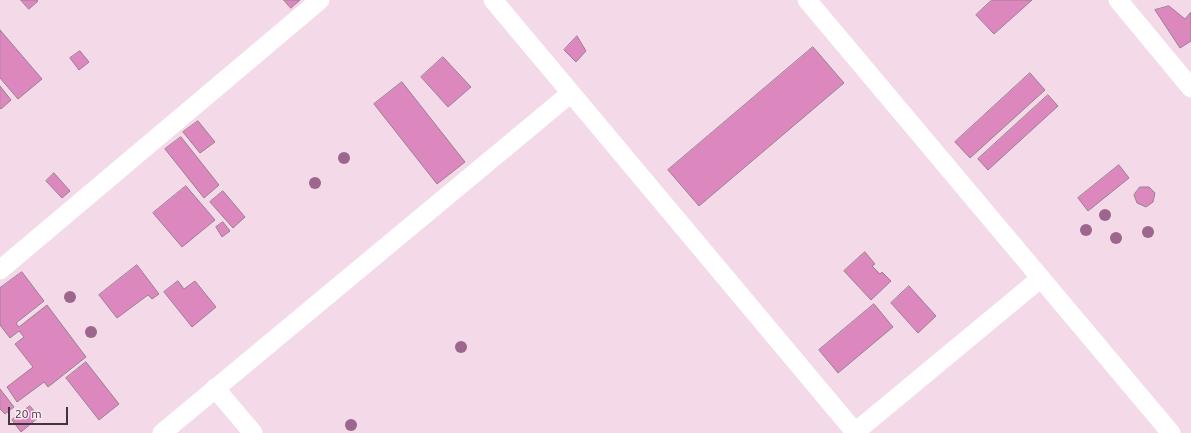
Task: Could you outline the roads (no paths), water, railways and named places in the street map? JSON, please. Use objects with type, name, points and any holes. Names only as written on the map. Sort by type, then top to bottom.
[{"type":"street","points":[[0,270],[320,0]]},
{"type":"street","points":[[493,0],[854,433],[1041,278]]},
{"type":"street","points":[[807,0],[1171,433]]},
{"type":"street","points":[[1118,0],[1191,88]]},
{"type":"street","points":[[162,433],[571,93]]},
{"type":"street","points":[[215,388],[253,433]]}]
